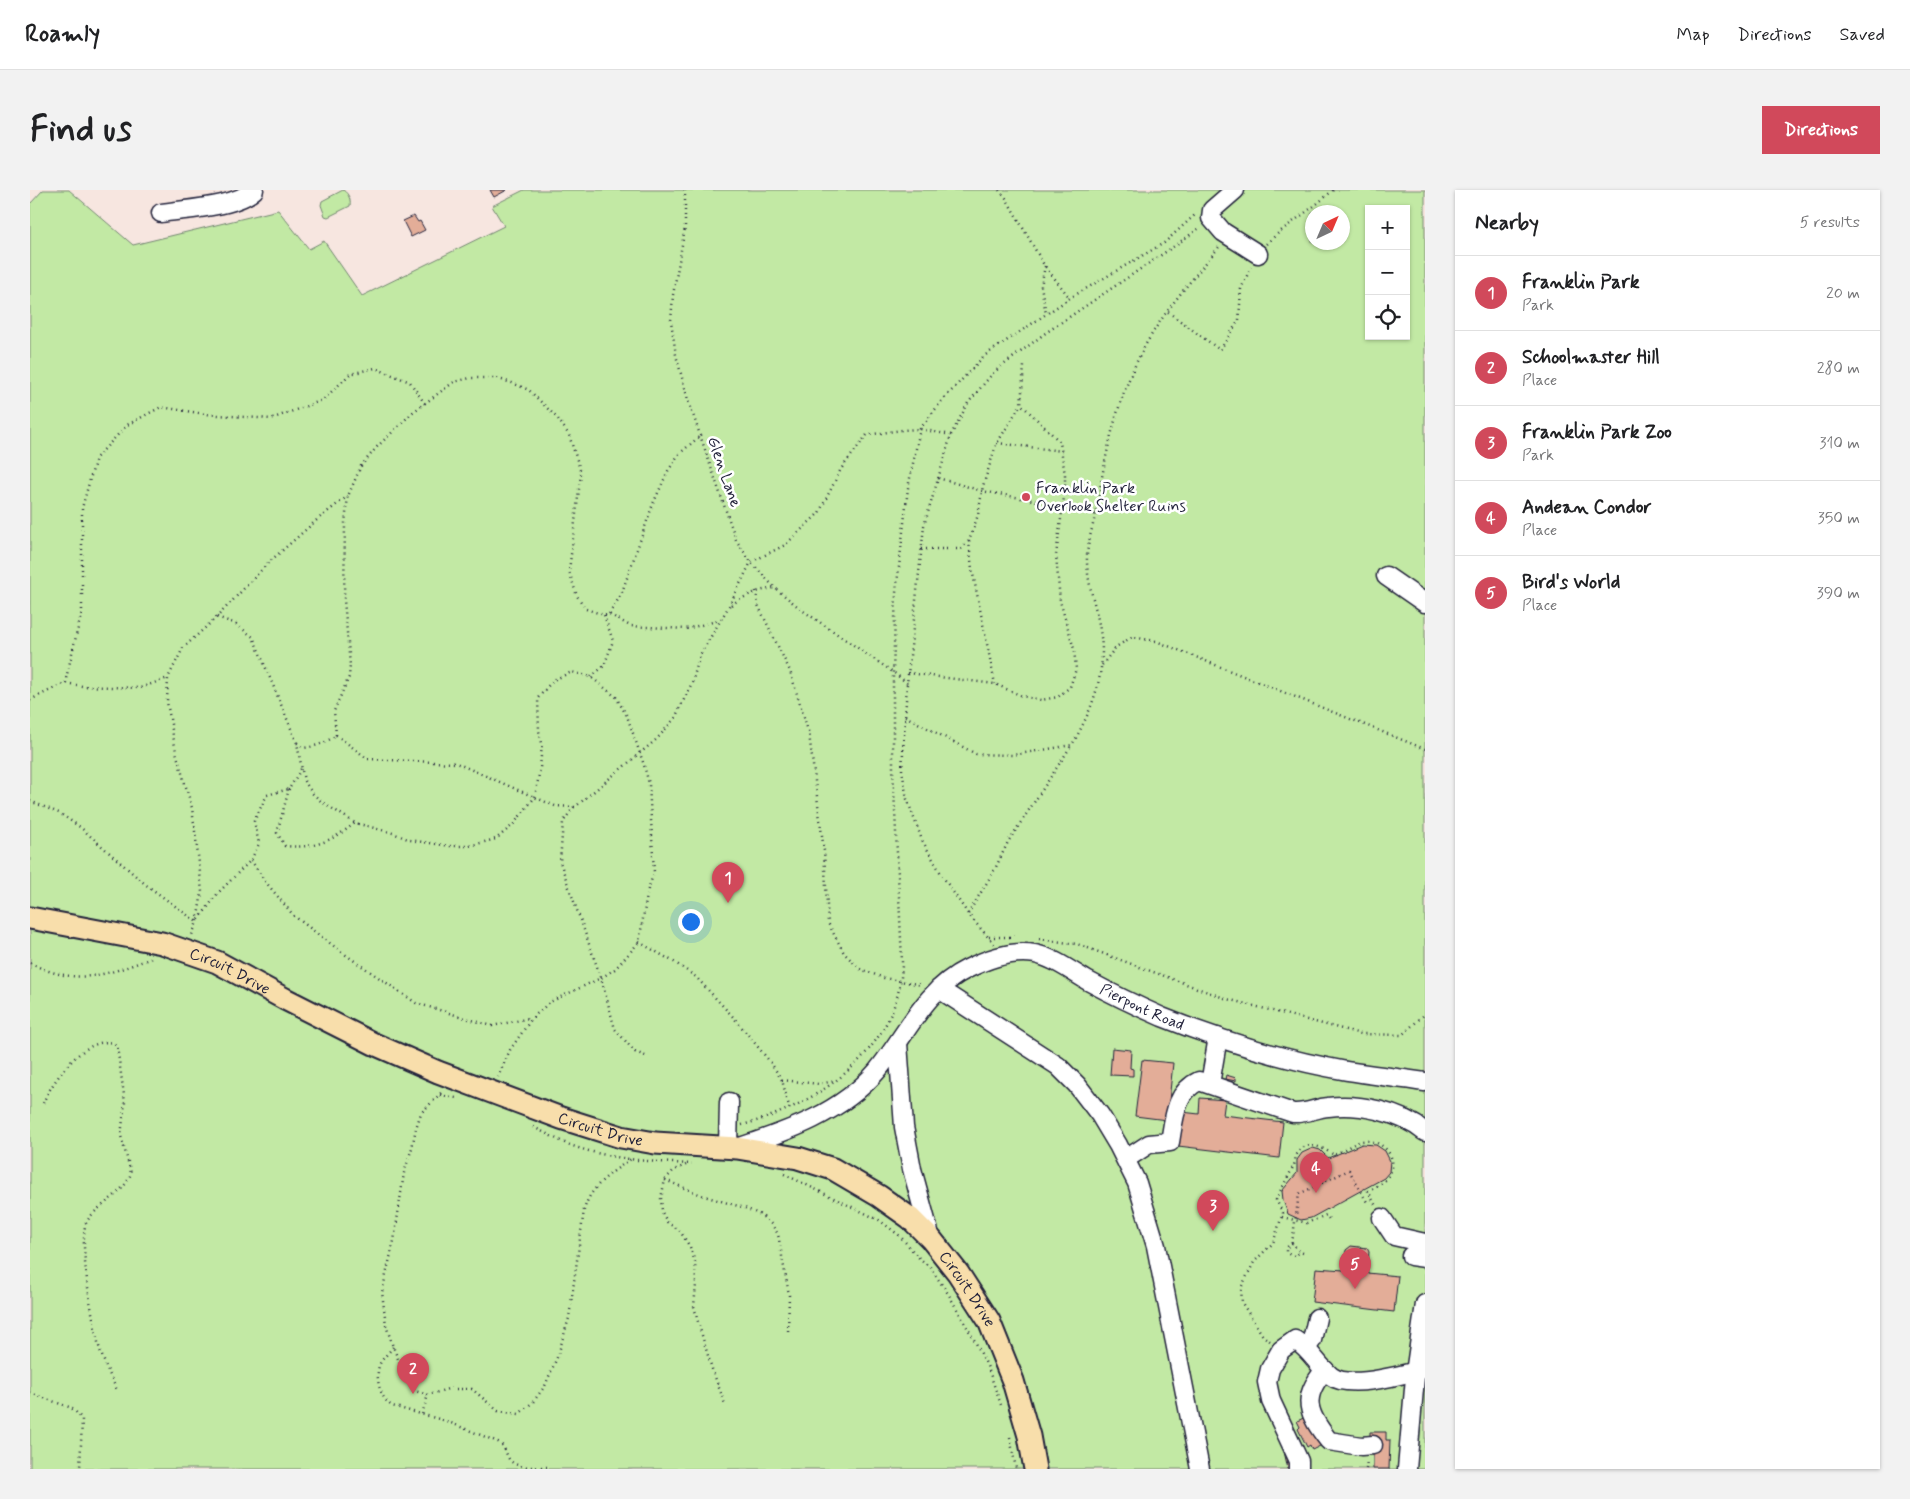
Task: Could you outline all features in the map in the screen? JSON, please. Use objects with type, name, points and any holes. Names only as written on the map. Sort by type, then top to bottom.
[{"type":"main road","name":"Circuit Drive","points":[[30,918],[162,943],[217,962],[374,1044],[438,1072],[561,1118],[621,1137],[655,1143],[735,1141],[833,1169],[879,1196],[910,1218],[931,1239],[958,1273],[989,1321],[1013,1381],[1029,1436],[1035,1469]]},
{"type":"street","points":[[161,213],[236,201],[248,196],[254,190]]},
{"type":"street","points":[[1235,190],[1205,215],[1228,236],[1258,254]]},
{"type":"street","points":[[1386,576],[1425,603]]},
{"type":"street","name":"Pierpont Road","points":[[735,1141],[784,1133],[813,1120],[847,1100],[876,1072],[920,1010],[939,990],[966,969],[999,957],[1022,954],[1042,956],[1149,1011],[1218,1037],[1278,1056],[1334,1068],[1425,1082]]},
{"type":"street","points":[[939,990],[1058,1066],[1077,1085],[1100,1115],[1126,1159],[1143,1201],[1156,1246],[1200,1469]]},
{"type":"street","points":[[1210,1084],[1218,1037]]},
{"type":"street","points":[[898,1043],[904,1127],[912,1169],[931,1239]]},
{"type":"street","points":[[1126,1159],[1149,1144],[1170,1142],[1177,1103],[1191,1085],[1199,1081],[1234,1095],[1293,1113],[1302,1114],[1326,1107],[1348,1105],[1396,1115],[1425,1132]]},
{"type":"street","points":[[729,1102],[735,1141]]},
{"type":"street","points":[[1382,1218],[1394,1236],[1425,1243]]},
{"type":"street","points":[[1407,1469],[1425,1304]]},
{"type":"street","points":[[1307,1348],[1312,1340],[1317,1318]]},
{"type":"street","points":[[1299,1469],[1299,1461],[1271,1401],[1267,1382],[1270,1370],[1281,1350],[1295,1340],[1307,1348],[1333,1378],[1357,1382],[1382,1379],[1419,1368]]},
{"type":"street","points":[[1325,1370],[1312,1386],[1308,1397],[1310,1410],[1315,1421],[1329,1441],[1361,1446],[1373,1445]]},
{"type":"path","name":"Glen Lane","points":[[685,190],[685,228],[673,295],[672,321],[676,355],[688,400],[736,540],[751,562],[775,588],[802,610],[893,672],[907,684]]},
{"type":"path","points":[[999,190],[1006,198],[1045,266],[1070,298]]},
{"type":"path","points":[[1168,311],[1220,350],[1239,320],[1245,278],[1258,254],[1281,230],[1319,203],[1333,190]]},
{"type":"path","points":[[735,1141],[740,1125],[767,1119],[790,1110],[836,1080],[857,1062],[879,1037],[895,1004],[902,980],[893,768],[893,672],[896,593],[906,507],[920,429],[984,356],[1070,298],[1164,243],[1205,215]]},
{"type":"path","points":[[999,957],[997,950],[988,937],[968,914],[943,877],[922,840],[914,820],[902,770],[907,684],[924,526],[951,435],[968,404],[993,373],[1044,334],[1173,247],[1205,215]]},
{"type":"path","points":[[968,914],[1008,842],[1072,745],[1099,685],[1101,638],[1092,599],[1087,555],[1101,479],[1117,414],[1136,364],[1152,334],[1228,236]]},
{"type":"path","points":[[1045,266],[1041,286],[1046,314]]},
{"type":"path","points":[[995,684],[972,569],[969,541],[978,515],[982,491],[997,443],[1021,404],[1024,366]]},
{"type":"path","points":[[65,683],[82,612],[82,508],[96,458],[127,425],[161,407],[205,414],[271,419],[323,400],[350,374],[375,368],[410,382],[425,404]]},
{"type":"path","points":[[575,807],[555,806],[456,763],[368,759],[336,735],[334,711],[349,677],[350,665],[344,600],[345,523],[348,496],[361,466],[412,412],[454,382],[470,378],[495,378],[529,390],[558,419],[569,435],[581,473],[569,570],[577,596],[586,609],[604,615],[609,614],[630,626],[686,629],[720,620]]},
{"type":"path","points":[[908,673],[995,684],[1022,696],[1041,700],[1058,697],[1070,687],[1076,669],[1074,649],[1060,602],[1056,554],[1065,490],[1062,451],[1060,442],[1021,404]]},
{"type":"path","points":[[648,1057],[635,1052],[615,1029],[601,978],[560,862],[563,822],[575,807],[657,738],[675,718],[692,683],[700,655],[730,606],[751,562],[786,544],[819,513],[841,469],[867,435],[920,429],[951,435]]},
{"type":"path","points":[[609,614],[621,595],[653,504],[668,471],[679,454],[700,436]]},
{"type":"path","points":[[997,443],[1062,451]]},
{"type":"path","points":[[938,478],[982,491],[1048,504]]},
{"type":"path","points":[[190,940],[197,922],[202,892],[192,808],[176,752],[168,702],[168,678],[183,648],[217,617],[268,563],[318,519],[348,496]]},
{"type":"path","points":[[1075,509],[1096,514]]},
{"type":"path","points":[[921,549],[961,549],[969,541]]},
{"type":"path","points":[[730,606],[748,594],[775,588]]},
{"type":"path","points":[[756,591],[758,605],[790,671],[809,734],[824,851],[828,923],[844,952],[860,969],[884,978],[902,980],[939,990]]},
{"type":"path","points":[[591,678],[604,666],[613,641],[604,615]]},
{"type":"path","points":[[217,617],[236,624],[253,637],[297,743],[304,781],[313,794],[355,823],[393,833],[410,840],[450,846],[469,846],[496,839],[513,825],[535,797],[542,755],[538,698],[553,680],[572,672],[591,678],[616,697],[627,716],[644,765],[650,793],[654,873],[648,889],[639,942],[624,960],[601,978],[550,1002],[532,1018],[510,1050],[492,1092]]},
{"type":"path","points":[[1101,666],[1116,647],[1132,637],[1156,641],[1425,749]]},
{"type":"path","points":[[31,699],[65,683],[82,686],[140,688],[168,678]]},
{"type":"path","points":[[905,716],[976,754],[1013,755],[1072,745]]},
{"type":"path","points":[[297,743],[304,748],[326,742],[336,735]]},
{"type":"path","points":[[301,768],[289,789],[277,833],[285,846],[304,848],[336,838],[355,823]]},
{"type":"path","points":[[197,922],[218,893],[251,860],[259,844],[254,821],[267,795],[289,789]]},
{"type":"path","points":[[30,801],[59,813],[80,827],[145,884],[197,922]]},
{"type":"path","points":[[251,860],[264,880],[294,916],[343,953],[416,1003],[492,1026],[532,1018]]},
{"type":"path","points":[[988,937],[1024,937]]},
{"type":"path","points":[[1034,938],[1077,944],[1227,999],[1361,1034],[1402,1034],[1425,1014]]},
{"type":"path","points":[[639,942],[696,977],[751,1038],[782,1080],[790,1110]]},
{"type":"path","points":[[30,963],[57,975],[70,977],[109,974],[154,957]]},
{"type":"path","points":[[43,1103],[49,1088],[61,1073],[83,1052],[100,1042],[113,1043],[117,1046],[125,1102],[121,1136],[131,1174],[125,1184],[86,1223],[83,1246],[100,1348],[106,1368],[118,1392]]},
{"type":"path","points":[[782,1080],[819,1084],[836,1080]]},
{"type":"path","points":[[440,1094],[421,1113],[404,1173],[394,1241],[382,1292],[386,1325],[393,1347],[414,1391],[428,1395],[448,1389],[472,1389],[498,1411],[519,1414],[533,1402],[545,1386],[569,1318],[587,1200],[600,1182],[631,1159]]},
{"type":"path","points":[[1281,1350],[1263,1336],[1242,1303],[1241,1288],[1254,1262],[1273,1243],[1282,1217],[1276,1200],[1280,1188],[1294,1166],[1300,1150],[1309,1146],[1318,1146],[1334,1155],[1361,1141],[1375,1141],[1386,1149],[1393,1164],[1389,1177],[1384,1183],[1368,1191],[1382,1218]]},
{"type":"path","points":[[690,1164],[674,1170],[665,1180],[661,1198],[662,1212],[667,1222],[680,1231],[690,1247],[695,1262],[694,1306],[712,1369],[725,1404]]},
{"type":"path","points":[[1292,1243],[1301,1252],[1295,1256],[1290,1256],[1286,1252],[1286,1248],[1292,1243],[1299,1194],[1349,1170],[1368,1204]]},
{"type":"path","points":[[782,1173],[880,1220],[900,1236],[930,1268],[949,1295],[976,1343],[988,1368],[1002,1409]]},
{"type":"path","points":[[665,1180],[704,1196],[745,1208],[761,1215],[772,1225],[778,1234],[789,1294],[788,1333]]},
{"type":"path","points":[[1282,1217],[1307,1223],[1326,1215],[1331,1222]]},
{"type":"path","points":[[393,1347],[379,1365],[380,1389],[386,1403],[446,1421],[498,1442],[504,1445],[512,1462],[520,1466],[548,1467]]},
{"type":"path","points":[[30,1393],[69,1407],[82,1419],[80,1469]]},
{"type":"path","points":[[422,1414],[428,1395]]},
{"type":"path","points":[[1009,1430],[1016,1469]]},
{"type":"green space","points":[[43,190],[69,190],[133,245],[278,210],[309,249],[324,241],[362,296],[504,226],[492,206],[524,190],[1425,190],[1425,1469],[30,1469],[30,204]]},
{"type":"green space","points":[[343,190],[349,197],[350,206],[328,217],[325,216],[321,205],[322,201]]},
{"type":"building","points":[[490,190],[507,190],[494,197]]},
{"type":"building","points":[[414,216],[418,222],[420,221],[425,230],[411,237],[403,221]]},
{"type":"building","points":[[1112,1048],[1131,1050],[1130,1068],[1133,1069],[1133,1076],[1110,1075]]},
{"type":"building","points":[[1142,1060],[1173,1063],[1167,1120],[1135,1116]]},
{"type":"building","points":[[1226,1075],[1236,1078],[1236,1081],[1225,1079]]},
{"type":"building","points":[[1200,1098],[1225,1100],[1223,1115],[1283,1122],[1279,1158],[1178,1146],[1182,1112],[1199,1114]]},
{"type":"building","points":[[1362,1144],[1376,1145],[1385,1151],[1390,1161],[1389,1172],[1384,1178],[1311,1218],[1301,1220],[1288,1214],[1282,1191],[1297,1173],[1297,1160],[1302,1153],[1313,1148],[1320,1150],[1328,1158]]},
{"type":"building","points":[[1351,1246],[1367,1248],[1369,1252],[1367,1273],[1398,1276],[1394,1312],[1312,1302],[1316,1268],[1344,1270],[1346,1250]]},
{"type":"building","points":[[1308,1416],[1324,1444],[1312,1450],[1310,1445],[1307,1447],[1298,1429],[1300,1427],[1297,1421]]},
{"type":"building","points":[[1370,1432],[1386,1432],[1386,1440],[1390,1440],[1389,1469],[1373,1469],[1373,1442],[1370,1442]]},
{"type":"building","points":[[1290,1445],[1290,1469],[1288,1469],[1283,1447]]},
{"type":"place","name":"Franklin Park Overlook Shelter Ruins","points":[[1026,497]]},
{"type":"place","name":"Franklin Park","points":[[728,903]]},
{"type":"place","name":"Andean Condor","points":[[1316,1193]]},
{"type":"place","name":"Franklin Park Zoo","points":[[1213,1231]]},
{"type":"place","name":"Bird's World","points":[[1355,1289]]},
{"type":"place","name":"Schoolmaster Hill","points":[[413,1394]]}]
